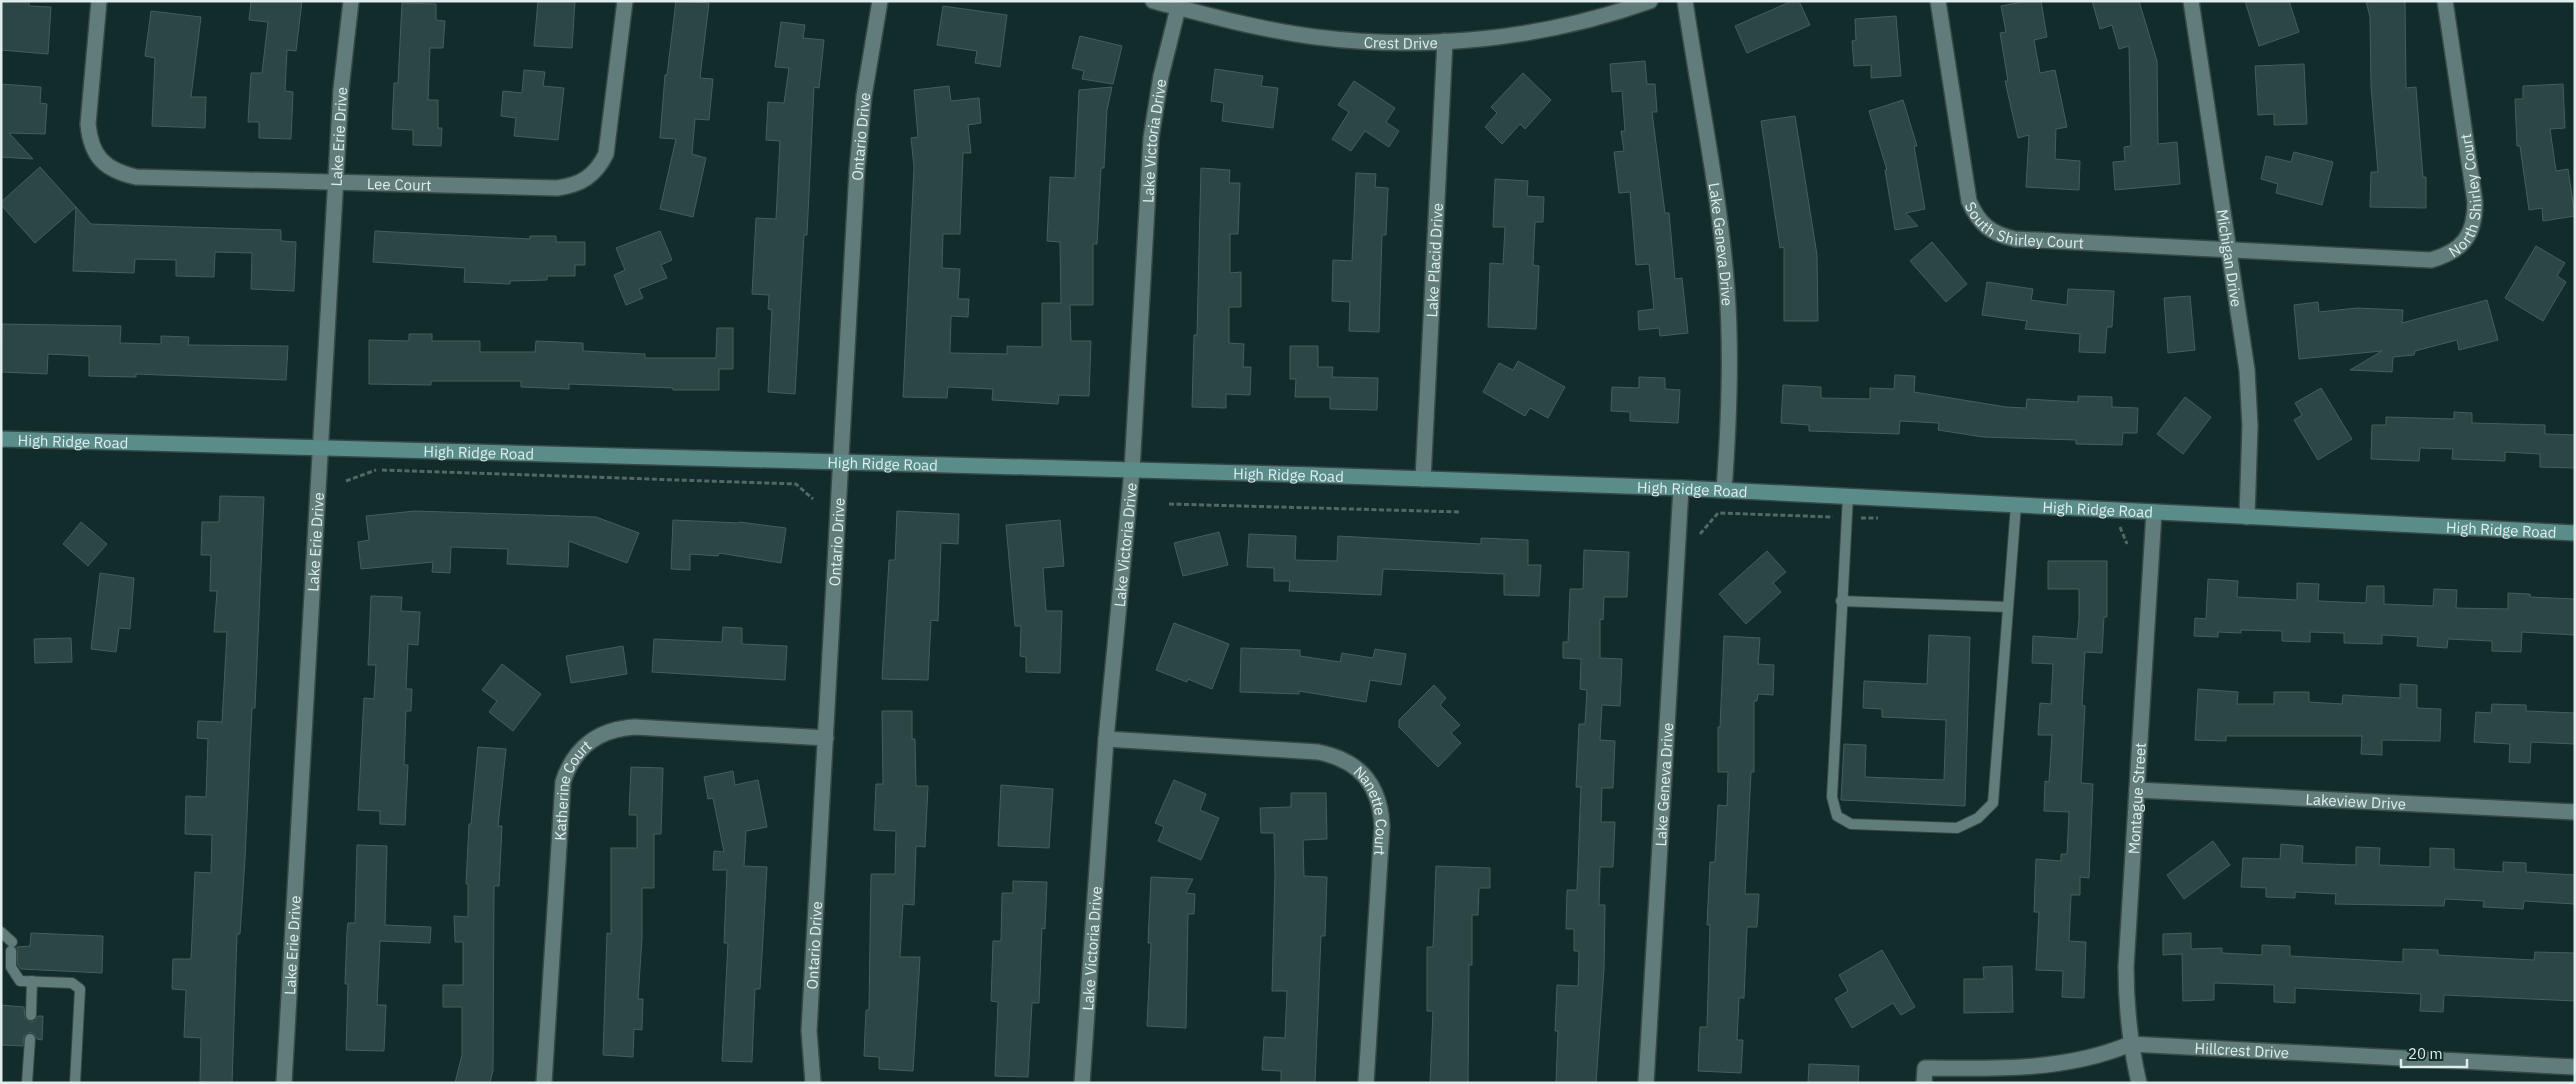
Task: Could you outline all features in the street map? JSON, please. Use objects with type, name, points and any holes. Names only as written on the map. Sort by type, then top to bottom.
[{"type":"street","name":"Lee Court","points":[[99,1],[88,124],[93,147],[107,166],[121,174],[136,177],[557,188],[573,186],[587,179],[598,168],[606,154],[626,1]]},
{"type":"street","name":"Lake Erie Drive","points":[[284,1083],[341,89],[351,1]]},
{"type":"street","name":"Ontario Drive","points":[[813,1083],[809,1032],[858,162],[864,96],[880,1]]},
{"type":"street","name":"Crest Drive","points":[[1153,1],[1256,27],[1317,37],[1378,42],[1445,41],[1510,35],[1570,25],[1650,1]]},
{"type":"street","name":"Lake Geneva Drive","points":[[1685,1],[1727,288],[1731,359],[1730,429],[1724,490]]},
{"type":"street","name":"South Shirley Court","points":[[1938,1],[1969,201],[1975,215],[1985,228],[1999,236],[2015,239],[2229,250]]},
{"type":"street","name":"Michigan Drive","points":[[2191,1],[2247,370],[2250,426],[2247,516]]},
{"type":"street","name":"North Shirley Court","points":[[2229,250],[2431,260],[2447,255],[2460,247],[2470,234],[2475,219],[2475,202],[2444,1]]},
{"type":"street","name":"Lake Victoria Drive","points":[[1082,1083],[1106,739],[1132,470],[1151,138],[1161,76],[1178,8]]},
{"type":"street","name":"Lake Placid Drive","points":[[1423,479],[1445,41]]},
{"type":"street","name":"High Ridge Road","points":[[1,439],[1132,470],[1682,488],[2575,533]]},
{"type":"street","name":"Lake Geneva Drive","points":[[1646,1083],[1682,488]]},
{"type":"street","name":"Montague Street","points":[[2140,1083],[2130,1044],[2126,998],[2126,967],[2154,512]]},
{"type":"street","name":"Katherine Court","points":[[544,1083],[563,782],[568,766],[577,752],[603,732],[635,727],[826,738]]},
{"type":"street","name":"Nanette Court","points":[[1106,739],[1318,752],[1349,762],[1368,780],[1381,810],[1382,826],[1366,1083]]},
{"type":"street","name":"Lakeview Drive","points":[[2137,790],[2575,812]]},
{"type":"street","name":"Hillcrest Drive","points":[[1924,1083],[1926,1068],[1988,1069],[2051,1063],[2113,1052],[2130,1044],[2575,1066]]},
{"type":"lane","points":[[1848,496],[1832,797],[1837,816],[1852,824],[1957,828],[1978,818],[1993,803],[2016,505]]},
{"type":"lane","points":[[1842,601],[2008,607]]},
{"type":"lane","points":[[1,932],[12,946],[11,968],[20,981],[72,983],[80,989],[75,1083]]},
{"type":"lane","points":[[31,1015],[32,981]]},
{"type":"lane","points":[[27,1083],[30,1039]]},
{"type":"path","points":[[346,481],[373,470],[796,484],[813,499]]},
{"type":"path","points":[[1169,504],[1461,512]]},
{"type":"building","points":[[1,1],[29,1],[29,6],[51,7],[48,54],[1,50]]},
{"type":"building","points":[[251,1],[302,1],[296,51],[287,50],[285,91],[293,92],[291,139],[259,138],[259,122],[248,122],[251,73],[262,73],[268,22],[249,20]]},
{"type":"building","points":[[538,1],[575,1],[572,48],[534,46]]},
{"type":"building","points":[[676,1],[709,3],[700,78],[713,79],[709,120],[695,119],[692,154],[706,158],[693,217],[660,209],[676,139],[660,138],[665,75],[667,75]]},
{"type":"building","points":[[1792,1],[1799,1],[1810,25],[1747,53],[1735,26]]},
{"type":"building","points":[[2027,1],[2041,1],[2047,37],[2034,40],[2040,73],[2055,70],[2067,127],[2056,129],[2055,159],[2080,161],[2079,190],[2026,187],[2029,135],[2018,138],[2005,81],[2008,81],[2000,33],[2006,32],[2001,6]]},
{"type":"building","points":[[2092,1],[2139,1],[2157,61],[2158,144],[2177,142],[2180,184],[2115,190],[2113,162],[2125,161],[2124,147],[2131,146],[2129,46],[2119,49],[2112,25],[2100,29]]},
{"type":"building","points":[[2245,1],[2289,1],[2299,32],[2259,46]]},
{"type":"building","points":[[2366,1],[2405,1],[2406,88],[2416,87],[2423,177],[2426,177],[2426,208],[2370,207],[2371,172],[2378,172],[2371,86],[2370,17]]},
{"type":"building","points":[[402,3],[436,4],[436,20],[445,21],[443,48],[430,48],[428,100],[438,100],[438,128],[442,128],[441,146],[413,145],[413,130],[392,129],[394,83],[398,83]]},
{"type":"building","points":[[943,6],[1007,15],[1000,67],[975,63],[977,51],[937,45]]},
{"type":"building","points":[[151,11],[201,17],[191,97],[206,97],[205,128],[152,126],[155,58],[145,56]]},
{"type":"building","points":[[1896,16],[1901,76],[1871,78],[1871,65],[1854,66],[1852,41],[1856,40],[1855,19]]},
{"type":"building","points":[[781,22],[805,25],[803,38],[824,40],[819,88],[814,87],[807,235],[804,235],[795,394],[768,392],[772,310],[768,309],[769,295],[752,294],[756,218],[776,219],[780,141],[766,140],[768,102],[784,103],[789,68],[775,67]]},
{"type":"building","points":[[1080,36],[1122,46],[1113,84],[1082,79],[1084,71],[1072,68]]},
{"type":"building","points":[[1645,61],[1647,84],[1655,84],[1657,112],[1652,112],[1665,213],[1669,213],[1675,279],[1682,278],[1688,333],[1660,336],[1659,328],[1639,330],[1638,311],[1654,309],[1649,264],[1636,265],[1630,192],[1619,193],[1614,152],[1624,151],[1621,131],[1625,131],[1622,91],[1612,92],[1610,64]]},
{"type":"building","points":[[2304,64],[2307,124],[2274,125],[2274,114],[2258,115],[2255,66]]},
{"type":"building","points":[[1215,69],[1263,76],[1261,86],[1278,88],[1273,128],[1222,121],[1224,103],[1211,101]]},
{"type":"building","points":[[524,70],[545,72],[543,86],[564,88],[558,140],[514,136],[516,118],[501,116],[503,91],[522,93]]},
{"type":"building","points":[[1523,73],[1551,100],[1525,129],[1520,124],[1502,144],[1485,127],[1497,113],[1491,107]]},
{"type":"building","points":[[1354,81],[1395,108],[1386,122],[1399,131],[1389,147],[1365,131],[1351,151],[1332,139],[1349,112],[1338,105]]},
{"type":"building","points":[[1,84],[41,87],[40,103],[47,104],[45,134],[9,133],[33,159],[1,157]]},
{"type":"building","points":[[2563,84],[2565,128],[2550,129],[2556,171],[2568,169],[2575,216],[2543,221],[2542,208],[2529,210],[2520,146],[2517,146],[2515,99],[2523,99],[2523,86]]},
{"type":"building","points":[[949,86],[951,101],[979,98],[981,123],[968,125],[971,153],[963,153],[960,234],[943,234],[942,268],[960,269],[958,299],[969,299],[968,317],[951,316],[950,353],[1007,354],[1007,346],[1042,347],[1042,303],[1061,303],[1060,242],[1047,241],[1050,177],[1075,178],[1079,90],[1112,87],[1107,110],[1104,168],[1101,168],[1097,244],[1093,244],[1093,305],[1070,305],[1071,341],[1091,341],[1089,396],[1059,395],[1058,404],[992,400],[993,389],[948,387],[947,398],[903,397],[914,167],[911,138],[918,137],[914,90]]},
{"type":"building","points":[[1903,100],[1917,146],[1914,146],[1925,209],[1906,213],[1918,226],[1895,230],[1885,170],[1887,170],[1869,111]]},
{"type":"building","points":[[1795,116],[1817,255],[1818,321],[1784,321],[1784,247],[1780,248],[1761,121]]},
{"type":"building","points":[[2294,152],[2333,162],[2322,205],[2276,193],[2278,184],[2261,179],[2266,156],[2291,162]]},
{"type":"building","points":[[40,167],[76,207],[35,243],[1,205],[1,202]]},
{"type":"building","points":[[1201,168],[1230,170],[1229,183],[1240,183],[1238,234],[1230,234],[1230,273],[1241,272],[1241,307],[1229,307],[1229,343],[1244,344],[1243,367],[1251,367],[1250,395],[1226,394],[1226,408],[1192,407],[1194,335],[1197,335]]},
{"type":"building","points":[[1356,173],[1376,174],[1375,187],[1388,188],[1386,235],[1382,235],[1379,332],[1349,331],[1350,302],[1332,301],[1333,260],[1352,261]]},
{"type":"building","points":[[1495,179],[1528,181],[1527,196],[1544,197],[1543,222],[1535,222],[1533,265],[1539,266],[1536,329],[1488,327],[1490,263],[1503,264],[1505,227],[1493,227]]},
{"type":"building","points":[[76,207],[91,224],[281,230],[281,241],[296,242],[294,291],[251,289],[252,253],[215,252],[214,277],[176,276],[176,260],[135,259],[134,273],[73,271]]},
{"type":"building","points":[[375,231],[530,239],[530,236],[556,236],[556,242],[585,242],[585,265],[575,265],[575,276],[547,276],[547,280],[510,281],[510,284],[464,282],[465,268],[373,262]]},
{"type":"building","points":[[660,231],[672,260],[661,265],[667,278],[639,289],[643,298],[626,305],[614,275],[625,270],[616,248]]},
{"type":"building","points":[[1932,242],[1967,284],[1946,302],[1910,261]]},
{"type":"building","points":[[2536,246],[2565,263],[2557,276],[2566,282],[2543,321],[2505,298]]},
{"type":"building","points":[[1987,282],[2033,289],[2031,300],[2067,305],[2068,289],[2114,291],[2112,327],[2107,327],[2105,353],[2079,352],[2080,334],[2025,329],[2027,321],[1982,315]]},
{"type":"building","points":[[2190,296],[2195,350],[2168,353],[2164,298]]},
{"type":"building","points":[[2487,300],[2498,340],[2459,350],[2457,340],[2415,351],[2414,355],[2393,357],[2392,372],[2350,370],[2382,351],[2299,359],[2294,305],[2318,302],[2319,312],[2357,308],[2403,310],[2402,323]]},
{"type":"building","points":[[2,324],[121,326],[120,343],[161,344],[161,336],[189,337],[188,345],[288,346],[286,380],[136,374],[136,377],[89,376],[89,356],[48,354],[47,374],[1,372]]},
{"type":"building","points":[[717,328],[733,328],[733,369],[719,369],[719,390],[673,390],[673,388],[569,384],[569,389],[521,387],[521,381],[431,381],[431,385],[369,384],[369,340],[409,341],[409,334],[432,334],[432,341],[480,341],[480,352],[535,352],[536,341],[583,343],[583,351],[645,354],[645,358],[716,358]]},
{"type":"building","points":[[1290,346],[1318,346],[1318,367],[1333,367],[1332,377],[1378,378],[1377,410],[1330,409],[1330,397],[1295,397],[1296,379],[1290,379]]},
{"type":"building","points":[[1518,361],[1565,387],[1548,418],[1530,408],[1525,416],[1483,392],[1499,363],[1513,370]]},
{"type":"building","points":[[1895,375],[1915,376],[1914,392],[2006,407],[2026,408],[2027,399],[2078,402],[2078,396],[2112,397],[2112,407],[2138,408],[2137,433],[2123,433],[2122,445],[2076,444],[2076,440],[1983,437],[1938,430],[1939,423],[1900,421],[1899,434],[1809,431],[1809,425],[1781,423],[1783,385],[1821,387],[1821,398],[1870,399],[1870,388],[1894,389]]},
{"type":"building","points":[[1639,377],[1665,378],[1665,389],[1680,390],[1678,423],[1630,421],[1630,412],[1611,411],[1612,387],[1639,388]]},
{"type":"building","points":[[2321,388],[2352,439],[2318,460],[2294,420],[2302,415],[2295,403]]},
{"type":"building","points":[[2185,397],[2211,417],[2183,454],[2157,434]]},
{"type":"building","points":[[2454,412],[2472,413],[2472,423],[2545,425],[2545,434],[2575,435],[2575,468],[2540,467],[2540,454],[2505,452],[2505,461],[2452,459],[2453,449],[2420,448],[2419,461],[2371,459],[2372,425],[2386,425],[2386,417],[2454,419]]},
{"type":"building","points":[[220,496],[264,497],[255,708],[252,708],[240,934],[237,934],[232,1083],[200,1082],[201,1038],[184,1037],[186,990],[172,989],[173,959],[191,959],[195,872],[211,873],[212,835],[185,834],[186,796],[206,797],[208,739],[197,738],[198,721],[222,722],[227,632],[214,632],[217,591],[210,591],[211,555],[201,555],[202,522],[219,522]]},
{"type":"building","points":[[415,511],[596,517],[639,533],[627,563],[569,541],[568,567],[507,564],[508,549],[451,547],[450,573],[432,572],[433,562],[361,569],[358,542],[369,540],[366,516]]},
{"type":"building","points":[[897,511],[959,514],[958,544],[941,543],[938,621],[931,620],[928,680],[882,679],[889,560],[895,560]]},
{"type":"building","points":[[673,520],[739,522],[786,528],[781,563],[719,553],[718,556],[690,554],[690,570],[671,569]]},
{"type":"building","points":[[1060,520],[1064,566],[1043,568],[1046,611],[1062,611],[1060,673],[1026,672],[1026,657],[1020,656],[1021,626],[1015,626],[1006,525]]},
{"type":"building","points":[[81,522],[107,544],[88,566],[63,544]]},
{"type":"building","points":[[1219,532],[1228,565],[1183,576],[1174,543]]},
{"type":"building","points":[[1249,534],[1296,536],[1295,560],[1337,561],[1338,536],[1481,544],[1481,538],[1528,540],[1528,565],[1541,565],[1539,596],[1504,595],[1504,574],[1383,569],[1381,595],[1289,591],[1290,581],[1274,581],[1274,568],[1247,567]]},
{"type":"building","points":[[1584,550],[1629,552],[1627,597],[1604,597],[1603,620],[1600,619],[1600,658],[1622,659],[1620,706],[1602,705],[1600,740],[1615,741],[1613,788],[1602,788],[1601,822],[1615,822],[1613,867],[1600,867],[1599,905],[1605,905],[1604,969],[1596,1083],[1556,1083],[1558,1031],[1555,1031],[1557,985],[1578,986],[1579,951],[1574,951],[1574,929],[1566,929],[1567,890],[1577,890],[1581,787],[1576,787],[1579,724],[1585,724],[1587,690],[1580,689],[1581,659],[1563,658],[1563,642],[1568,642],[1570,589],[1583,589]]},
{"type":"building","points":[[1767,551],[1786,572],[1773,583],[1781,592],[1746,624],[1719,594]]},
{"type":"building","points":[[2048,561],[2107,561],[2107,617],[2104,617],[2102,653],[2085,652],[2082,705],[2085,706],[2081,783],[2093,784],[2089,878],[2080,877],[2080,895],[2071,895],[2069,941],[2086,942],[2084,998],[2062,997],[2063,971],[2036,970],[2039,912],[2034,912],[2036,859],[2061,861],[2061,854],[2067,854],[2069,812],[2044,811],[2045,781],[2049,782],[2052,735],[2038,735],[2040,703],[2051,704],[2053,664],[2032,663],[2033,636],[2077,639],[2079,620],[2079,589],[2048,589]]},
{"type":"building","points":[[100,573],[134,578],[130,629],[119,628],[116,652],[91,649]]},
{"type":"building","points":[[2208,579],[2238,581],[2237,597],[2297,600],[2297,583],[2319,584],[2318,601],[2366,603],[2367,586],[2384,586],[2384,604],[2433,606],[2434,589],[2457,590],[2456,608],[2508,609],[2508,593],[2530,594],[2530,597],[2575,599],[2575,635],[2522,632],[2521,652],[2492,651],[2492,641],[2448,639],[2447,648],[2417,646],[2418,637],[2382,635],[2382,644],[2344,643],[2344,633],[2310,632],[2310,642],[2282,641],[2282,631],[2241,630],[2241,633],[2218,632],[2218,637],[2194,636],[2195,618],[2206,619]]},
{"type":"building","points":[[371,596],[402,597],[401,611],[420,612],[418,645],[408,644],[406,689],[412,689],[411,711],[406,711],[404,765],[408,765],[405,825],[380,824],[380,811],[358,810],[364,698],[374,699],[376,665],[368,665]]},
{"type":"building","points":[[1174,623],[1229,644],[1212,689],[1188,679],[1187,682],[1156,670]]},
{"type":"building","points":[[723,627],[742,628],[742,644],[787,646],[785,680],[652,672],[654,639],[722,642]]},
{"type":"building","points":[[1929,635],[1970,637],[1965,806],[1841,800],[1844,744],[1866,745],[1865,777],[1944,780],[1946,720],[1882,717],[1882,709],[1863,708],[1864,681],[1927,684]]},
{"type":"building","points":[[1724,636],[1760,638],[1758,664],[1774,665],[1773,695],[1758,694],[1757,701],[1754,701],[1754,772],[1751,772],[1745,894],[1759,894],[1757,927],[1747,927],[1744,998],[1739,998],[1737,1040],[1743,1040],[1741,1073],[1698,1071],[1700,1027],[1707,1027],[1710,925],[1707,925],[1710,862],[1715,862],[1718,805],[1727,806],[1728,772],[1718,772],[1718,727],[1720,727]]},
{"type":"building","points":[[71,638],[72,662],[35,663],[34,639]]},
{"type":"building","points":[[623,646],[627,674],[571,683],[566,656]]},
{"type":"building","points":[[1241,648],[1300,650],[1300,656],[1340,662],[1342,653],[1373,658],[1375,649],[1406,654],[1401,685],[1370,680],[1366,702],[1299,691],[1299,694],[1240,692]]},
{"type":"building","points":[[502,664],[541,694],[513,731],[489,712],[497,701],[482,690]]},
{"type":"building","points":[[2400,684],[2417,685],[2417,708],[2441,709],[2440,741],[2382,740],[2382,755],[2361,754],[2362,736],[2226,736],[2226,741],[2195,740],[2198,689],[2238,692],[2237,704],[2274,704],[2274,692],[2309,692],[2309,702],[2342,704],[2343,695],[2400,698]]},
{"type":"building","points":[[1434,685],[1446,698],[1440,705],[1460,725],[1451,733],[1461,743],[1438,767],[1399,727],[1399,720]]},
{"type":"building","points":[[2492,704],[2526,705],[2526,711],[2575,713],[2575,744],[2531,742],[2530,763],[2509,762],[2510,744],[2474,742],[2476,712],[2491,713]]},
{"type":"building","points":[[882,711],[912,711],[912,739],[915,739],[916,786],[928,786],[925,847],[916,846],[914,905],[903,904],[900,957],[920,957],[913,1071],[879,1069],[879,1057],[864,1056],[866,1010],[869,1010],[871,874],[895,874],[896,831],[874,830],[876,784],[883,784]]},
{"type":"building","points":[[478,747],[506,749],[498,826],[502,826],[499,886],[494,886],[493,1070],[490,1083],[455,1083],[462,1055],[462,1007],[443,1007],[443,985],[463,985],[463,942],[455,942],[454,916],[468,917],[468,884],[466,884],[469,824],[471,824]]},
{"type":"building","points":[[631,767],[663,768],[661,834],[654,834],[654,888],[642,888],[642,938],[638,999],[643,999],[642,1030],[634,1029],[633,1057],[603,1055],[607,933],[611,934],[611,848],[637,848],[637,815],[629,815]]},
{"type":"building","points":[[733,771],[735,785],[758,780],[767,827],[746,831],[744,866],[767,867],[760,989],[755,989],[752,1062],[722,1061],[728,943],[724,943],[727,870],[713,870],[714,851],[724,852],[713,798],[708,799],[704,777]]},
{"type":"building","points":[[1174,780],[1206,794],[1200,810],[1219,818],[1201,860],[1158,841],[1164,827],[1155,823]]},
{"type":"building","points":[[1001,785],[1053,789],[1049,848],[998,846]]},
{"type":"building","points":[[1291,793],[1326,793],[1327,839],[1303,840],[1304,876],[1327,877],[1325,936],[1321,936],[1315,1083],[1281,1083],[1281,1071],[1262,1070],[1264,1037],[1285,1038],[1287,991],[1272,991],[1275,875],[1274,833],[1261,833],[1260,808],[1291,807]]},
{"type":"building","points":[[2213,841],[2230,865],[2184,899],[2167,875]]},
{"type":"building","points":[[2281,844],[2303,846],[2302,863],[2356,865],[2356,847],[2380,848],[2379,865],[2430,867],[2430,848],[2454,849],[2454,869],[2503,872],[2503,862],[2526,863],[2526,872],[2575,875],[2575,904],[2524,901],[2523,909],[2483,907],[2484,901],[2445,899],[2444,906],[2335,904],[2336,894],[2295,892],[2295,898],[2266,897],[2266,888],[2241,887],[2243,858],[2280,859]]},
{"type":"building","points":[[357,845],[387,846],[385,925],[431,927],[430,943],[380,941],[377,1005],[386,1005],[384,1051],[346,1050],[348,984],[345,984],[347,932],[348,923],[355,923]]},
{"type":"building","points":[[1436,866],[1490,868],[1490,888],[1479,888],[1478,915],[1472,915],[1472,965],[1469,965],[1468,1083],[1430,1083],[1433,1011],[1427,1011],[1427,947],[1433,947]]},
{"type":"building","points":[[1151,877],[1193,879],[1186,893],[1195,894],[1194,914],[1188,914],[1186,1028],[1147,1026],[1151,943],[1148,943]]},
{"type":"building","points":[[1013,881],[1047,882],[1045,929],[1042,928],[1039,1003],[1032,1003],[1028,1077],[995,1076],[998,1002],[991,1001],[993,941],[1001,941],[1002,893],[1013,893]]},
{"type":"building","points":[[31,933],[103,936],[102,973],[21,969],[18,965],[17,947],[30,946]]},
{"type":"building","points":[[2191,933],[2191,949],[2222,948],[2222,953],[2262,955],[2262,945],[2290,946],[2290,956],[2403,962],[2403,949],[2438,950],[2438,955],[2534,960],[2535,952],[2575,953],[2575,1001],[2444,995],[2443,1012],[2420,1011],[2421,994],[2295,988],[2295,1003],[2274,1002],[2274,985],[2214,983],[2214,1000],[2183,1001],[2182,954],[2163,955],[2163,934]]},
{"type":"building","points":[[1882,950],[1915,1007],[1901,1015],[1893,1003],[1852,1028],[1835,999],[1848,991],[1839,975]]},
{"type":"building","points":[[2012,966],[2013,1012],[1964,1013],[1964,979],[1984,979],[1983,967]]},
{"type":"building","points":[[1,1005],[24,1007],[25,1018],[30,1022],[35,1021],[38,1016],[43,1016],[42,1040],[37,1039],[30,1032],[24,1036],[23,1046],[1,1045]]},
{"type":"building","points":[[1809,1064],[1859,1066],[1858,1083],[1808,1083]]}]
